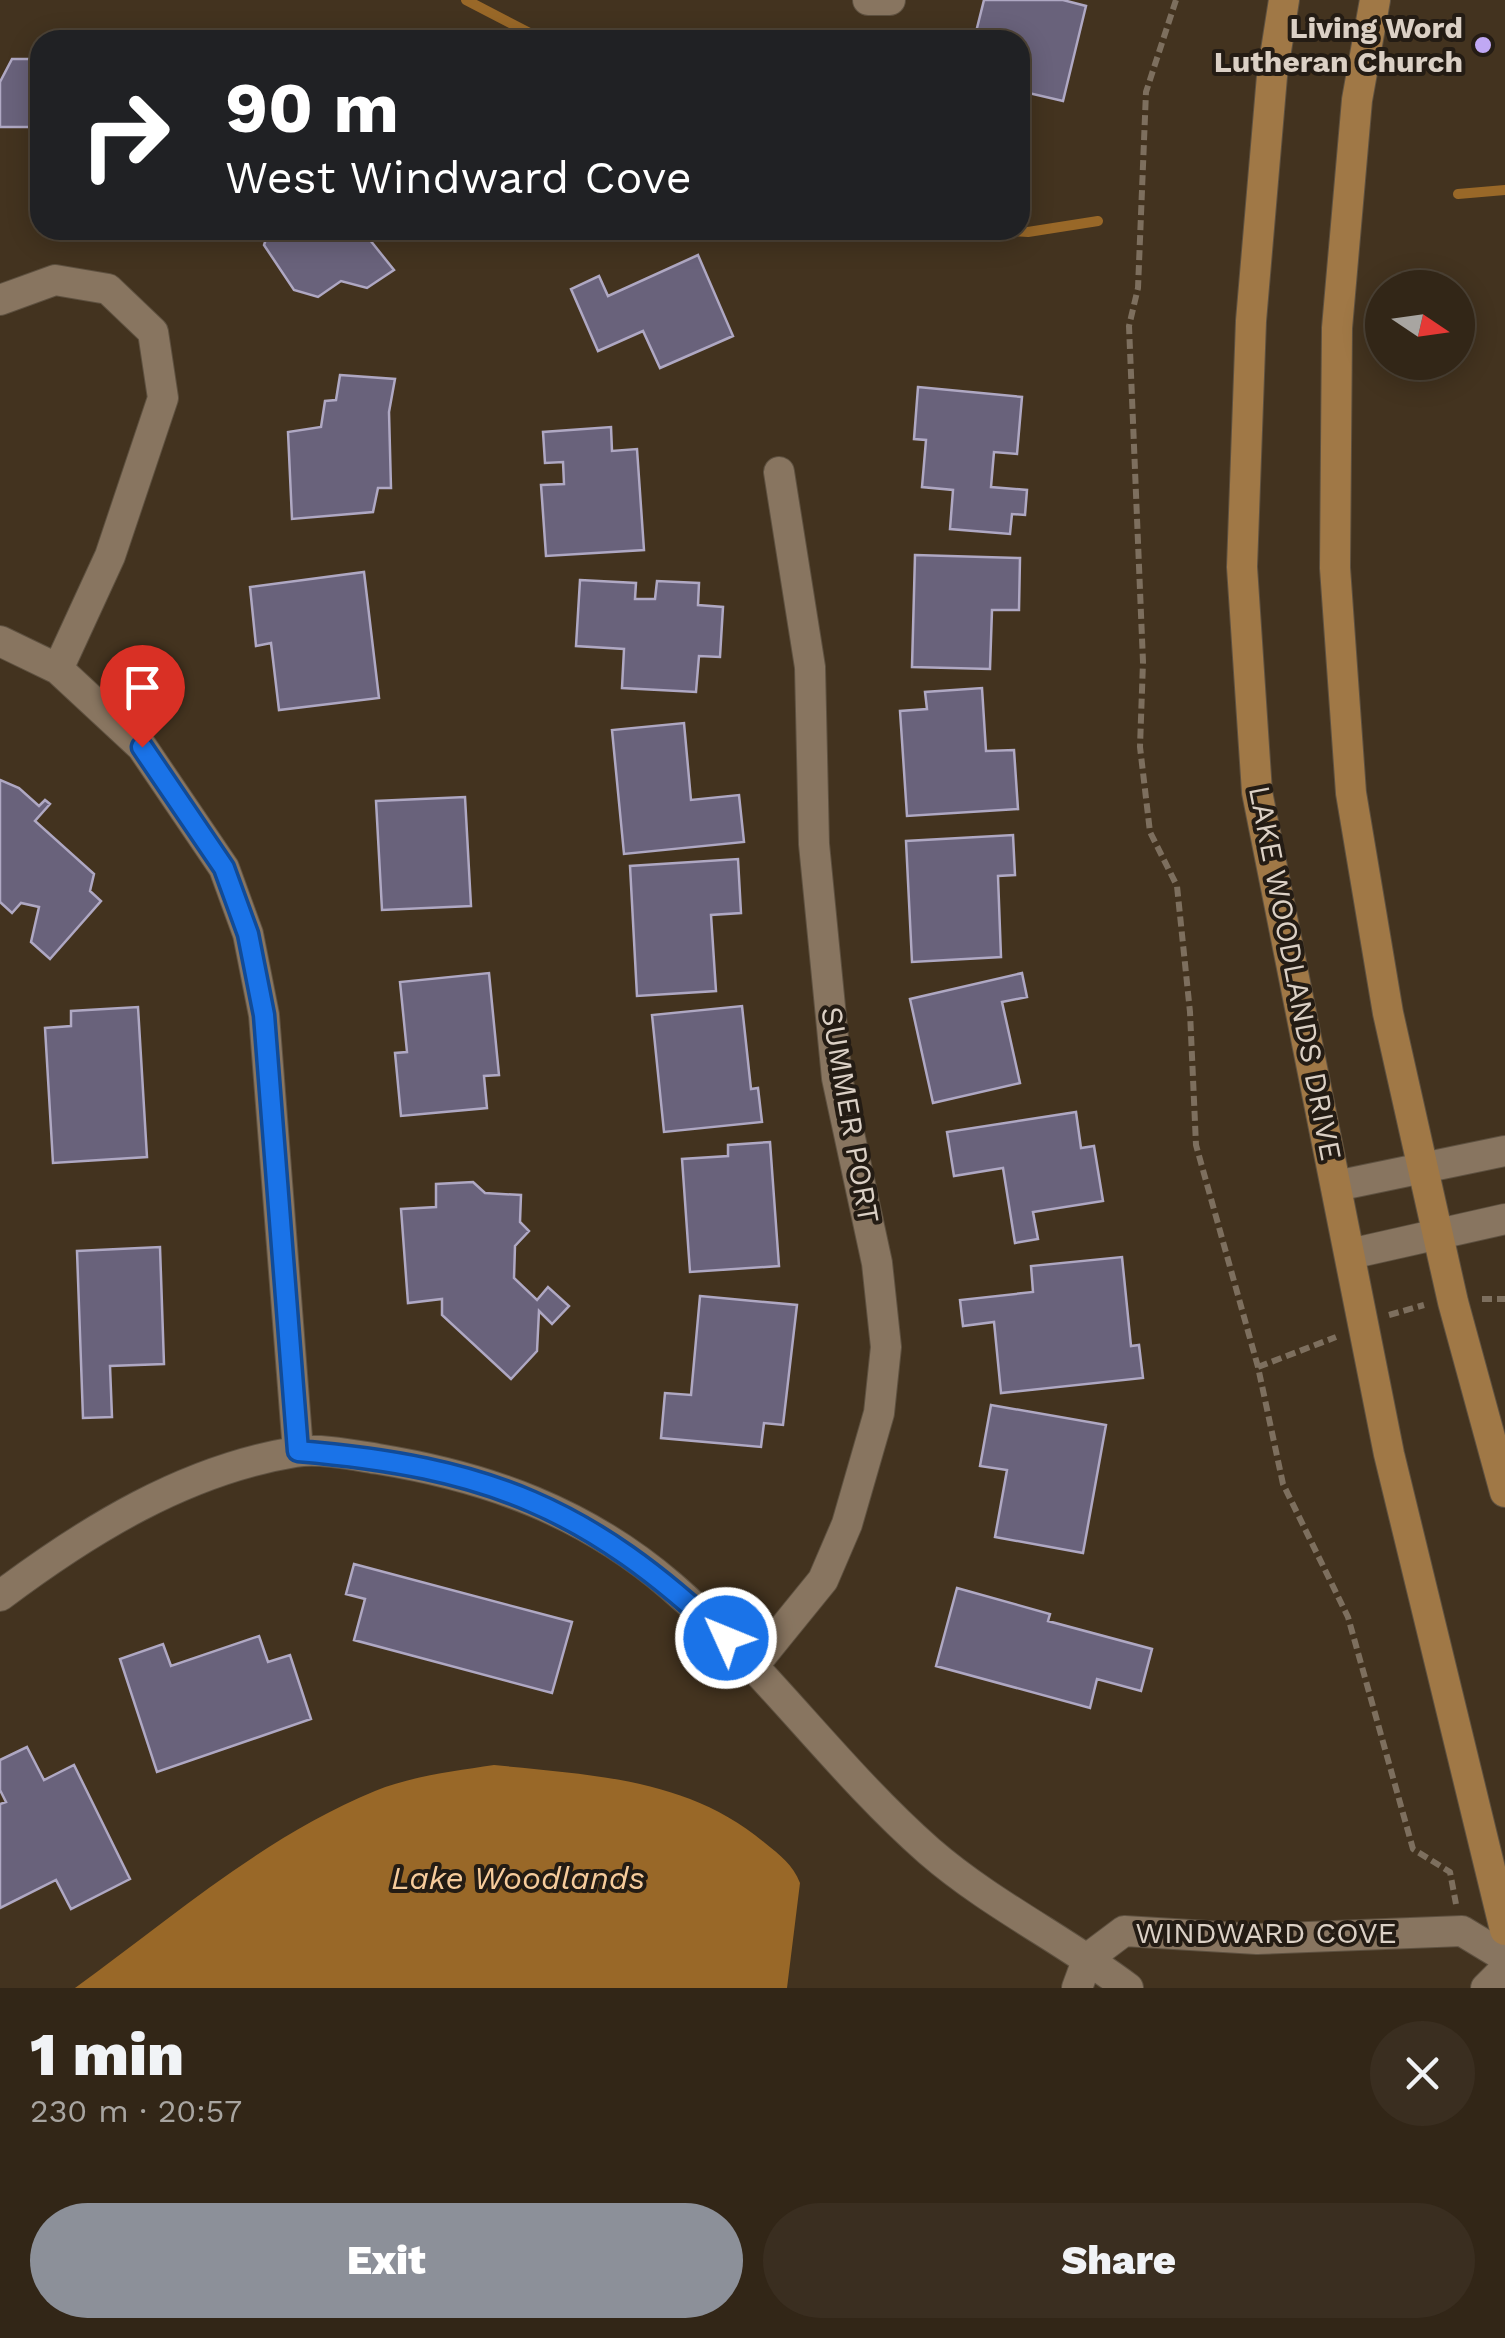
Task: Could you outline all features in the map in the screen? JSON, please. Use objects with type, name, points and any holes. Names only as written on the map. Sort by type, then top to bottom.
[{"type":"main road","name":"LAKE WOODLANDS DRIVE","points":[[1284,0],[1272,76],[1251,321],[1242,567],[1257,792],[1389,1454],[1505,1930]]},
{"type":"main road","points":[[1375,0],[1357,100],[1337,328],[1335,568],[1350,793],[1388,1014],[1426,1166],[1456,1316],[1505,1492]]},
{"type":"street","points":[[868,0],[890,0]]},
{"type":"street","points":[[0,300],[55,280],[108,290],[153,332],[163,398],[110,556],[58,669]]},
{"type":"street","name":"SUMMER PORT","points":[[754,1666],[823,1580],[847,1524],[879,1413],[886,1347],[877,1263],[837,1078],[814,844],[810,666],[778,472]]},
{"type":"street","points":[[0,642],[58,669],[142,747],[189,811],[224,868],[248,934],[264,1015],[298,1451]]},
{"type":"street","points":[[1336,1186],[1505,1151]]},
{"type":"street","points":[[1350,1254],[1505,1219]]},
{"type":"street","name":"WINDWARD COVE","points":[[0,1596],[75,1540],[140,1504],[222,1471],[298,1451],[374,1459],[486,1481],[548,1506],[670,1584],[754,1666],[851,1777],[931,1852],[991,1898],[1088,1958],[1128,1988]]},
{"type":"street","name":"WINDWARD COVE","points":[[1088,1958],[1124,1931],[1257,1940],[1462,1932]]},
{"type":"street","points":[[1462,1932],[1505,1957]]},
{"type":"street","points":[[1077,1988],[1088,1958]]},
{"type":"street","points":[[1486,1988],[1505,1969]]},
{"type":"path","points":[[1176,0],[1146,92],[1138,288],[1130,326],[1144,662],[1140,748],[1150,832],[1177,886],[1190,1012],[1196,1145],[1258,1367],[1283,1484],[1348,1617],[1413,1849],[1450,1872],[1462,1932]]},
{"type":"water","name":"Lake Woodlands","points":[[494,1765],[602,1777],[671,1792],[735,1821],[765,1843],[790,1866],[800,1883],[787,1988],[75,1988],[219,1880],[334,1810],[404,1781]]},
{"type":"building","points":[[984,0],[1063,0],[1086,6],[1063,101],[1030,93],[1030,30],[976,30]]},
{"type":"building","points":[[12,59],[30,59],[30,127],[0,127],[0,82]]},
{"type":"building","points":[[266,240],[370,240],[394,270],[367,288],[341,281],[318,297],[294,290],[264,245]]},
{"type":"building","points":[[698,255],[733,336],[660,368],[643,331],[598,351],[571,289],[599,276],[608,296]]},
{"type":"building","points":[[340,375],[395,379],[389,412],[391,488],[378,488],[373,512],[292,519],[288,432],[321,427],[325,401],[336,400]]},
{"type":"building","points":[[918,387],[1022,397],[1017,454],[994,452],[991,487],[1027,490],[1025,515],[1012,514],[1010,534],[950,529],[953,490],[922,487],[926,440],[914,439]]},
{"type":"building","points":[[611,427],[612,451],[637,449],[644,550],[546,556],[541,485],[564,484],[563,462],[545,463],[543,432]]},
{"type":"building","points":[[915,555],[1020,558],[1019,610],[992,610],[990,669],[912,667]]},
{"type":"building","points":[[364,572],[379,698],[279,710],[271,643],[256,646],[250,587]]},
{"type":"building","points":[[580,580],[636,583],[635,599],[655,599],[657,581],[699,583],[698,605],[723,607],[720,657],[699,656],[696,692],[622,688],[624,649],[576,646]]},
{"type":"building","points":[[982,688],[986,751],[1014,750],[1018,809],[907,816],[900,711],[927,709],[925,692]]},
{"type":"building","points":[[684,723],[691,800],[739,795],[744,842],[624,854],[612,730]]},
{"type":"building","points":[[0,780],[19,788],[39,806],[45,800],[50,804],[35,821],[94,874],[90,891],[101,901],[50,959],[31,942],[39,907],[21,903],[12,913],[0,902]]},
{"type":"building","points":[[465,797],[471,906],[382,910],[376,801]]},
{"type":"building","points":[[1013,835],[1015,875],[998,876],[1001,957],[912,962],[906,841]]},
{"type":"building","points":[[738,859],[741,913],[711,915],[716,991],[637,996],[630,866]]},
{"type":"building","points":[[489,973],[499,1075],[484,1076],[487,1108],[401,1116],[395,1053],[407,1052],[400,982]]},
{"type":"building","points":[[1022,973],[1027,997],[1002,1002],[1020,1083],[933,1103],[910,999]]},
{"type":"building","points":[[742,1006],[751,1089],[758,1088],[762,1122],[664,1132],[652,1015]]},
{"type":"building","points":[[138,1007],[147,1157],[53,1163],[45,1028],[71,1026],[71,1011]]},
{"type":"building","points":[[1076,1112],[1081,1148],[1094,1146],[1103,1201],[1033,1212],[1038,1239],[1015,1243],[1003,1168],[954,1176],[947,1132]]},
{"type":"building","points":[[770,1142],[779,1266],[690,1272],[682,1159],[728,1156],[728,1145]]},
{"type":"building","points":[[473,1182],[485,1193],[521,1195],[520,1222],[529,1231],[515,1246],[514,1278],[537,1300],[548,1287],[569,1306],[552,1324],[539,1311],[537,1351],[511,1379],[442,1315],[442,1299],[408,1303],[401,1209],[436,1207],[436,1184]]},
{"type":"building","points":[[160,1247],[164,1364],[110,1366],[112,1417],[83,1418],[77,1251]]},
{"type":"building","points":[[1122,1257],[1131,1346],[1139,1345],[1143,1378],[1001,1393],[994,1322],[963,1326],[960,1300],[1033,1292],[1031,1266]]},
{"type":"building","points":[[700,1296],[797,1305],[783,1425],[764,1423],[761,1447],[661,1438],[665,1393],[691,1395]]},
{"type":"building","points":[[991,1405],[1106,1425],[1083,1553],[995,1537],[1007,1470],[980,1466]]},
{"type":"building","points":[[354,1564],[572,1622],[552,1693],[354,1640],[365,1599],[346,1594]]},
{"type":"building","points":[[957,1588],[1050,1614],[1048,1621],[1152,1649],[1141,1691],[1097,1679],[1090,1708],[936,1666]]},
{"type":"building","points":[[259,1636],[268,1662],[290,1655],[311,1719],[157,1772],[120,1659],[163,1644],[171,1666]]},
{"type":"building","points":[[27,1747],[44,1780],[74,1765],[130,1879],[71,1909],[56,1880],[0,1908],[0,1804],[6,1802],[0,1790],[0,1760]]},
{"type":"waterway","points":[[466,0],[524,30]]},
{"type":"waterway","points":[[1458,194],[1505,190]]},
{"type":"waterway","points":[[1030,232],[1098,221]]},
{"type":"place","name":"Living Word Lutheran Church","points":[[1483,45]]},
{"type":"route","points":[[142,747],[189,811],[224,868],[248,934],[264,1015],[298,1451],[409,1464],[486,1481],[548,1506],[670,1584],[726,1638]]}]
